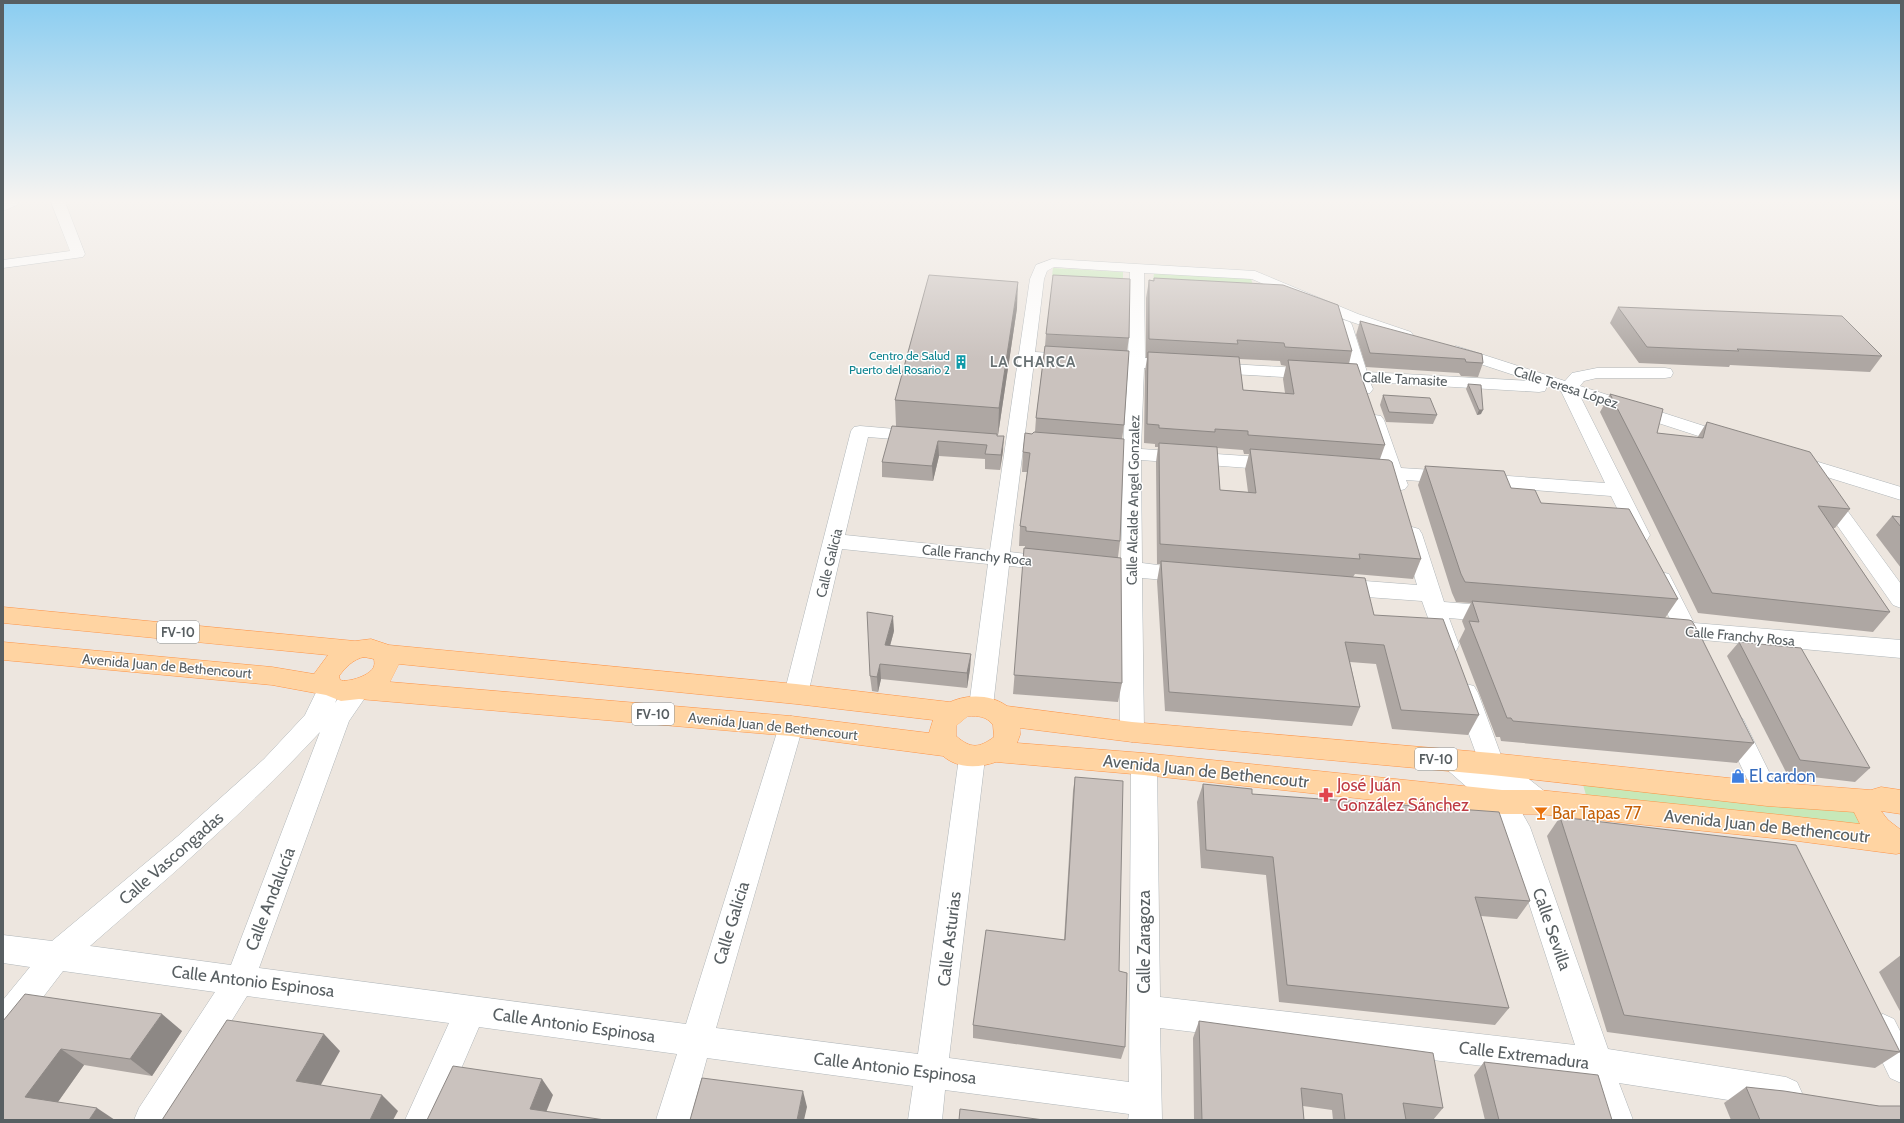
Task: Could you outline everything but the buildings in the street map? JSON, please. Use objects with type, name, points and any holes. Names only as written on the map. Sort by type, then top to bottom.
[{"type":"main road","name":"FV-10","points":[[3,615],[353,649],[371,648],[386,654],[796,694],[952,712],[965,706],[991,710]]},
{"type":"main road","points":[[330,686],[326,675],[334,662],[353,649]]},
{"type":"main road","name":"Avenida Juan de Bethencourt","points":[[3,651],[272,676],[330,686]]},
{"type":"main road","name":"FV-10","points":[[330,686],[341,691],[359,689],[380,677],[387,666],[386,654]]},
{"type":"main road","name":"Avenida Juan de Bethencourt","points":[[359,689],[791,726],[972,752]]},
{"type":"main road","name":"Avenida Juan de Bethencoutr","points":[[991,710],[1132,732],[1453,760],[1767,794],[1870,802]]},
{"type":"main road","points":[[952,712],[944,722],[942,735],[972,752],[1006,741],[1008,728],[991,710]]},
{"type":"main road","name":"Avenida Juan de Bethencoutr","points":[[972,752],[1144,764],[1502,802],[1539,802],[1782,827],[1897,842]]},
{"type":"main road","name":"FV-10","points":[[1897,842],[1880,831],[1871,820],[1867,810],[1870,802],[1881,798],[1901,802]]},
{"type":"street","points":[[3,264],[75,254]]},
{"type":"street","points":[[991,710],[999,558],[1027,357],[1044,280],[1041,268],[1052,263],[1137,281],[1255,276],[1352,316],[1419,339]]},
{"type":"street","name":"Calle Alcalde Angel Gonzalez","points":[[1132,732],[1130,570],[1137,281]]},
{"type":"street","points":[[1257,292],[1293,297],[1324,305]]},
{"type":"street","points":[[1352,316],[1343,323],[1359,376],[1394,473],[1433,601],[1492,764],[1539,802]]},
{"type":"street","name":"Calle Teresa López","points":[[1441,347],[1743,444]]},
{"type":"street","name":"Calle Tamasite","points":[[1027,357],[1568,388]]},
{"type":"street","points":[[1665,373],[1597,373],[1578,377],[1568,388],[1701,659]]},
{"type":"street","name":"Calle Galicia","points":[[796,694],[860,432],[937,438]]},
{"type":"street","points":[[1077,449],[1291,466]]},
{"type":"street","points":[[1781,456],[1901,494]]},
{"type":"street","points":[[1803,463],[1901,600]]},
{"type":"street","points":[[1346,470],[1618,490]]},
{"type":"street","name":"Calle Franchy Roca","points":[[834,541],[1072,565],[1210,576]]},
{"type":"street","points":[[1320,585],[1433,601],[1514,616]]},
{"type":"street","name":"Calle Franchy Rosa","points":[[1648,628],[1901,650]]},
{"type":"street","name":"Calle Vascongadas","points":[[3,1024],[57,956],[188,844],[273,766],[315,721],[330,686]]},
{"type":"street","name":"Calle Andalucía","points":[[151,1120],[240,980],[338,717],[359,689]]},
{"type":"street","points":[[1725,709],[1767,794]]},
{"type":"street","name":"Calle Galicia","points":[[672,1120],[791,726]]},
{"type":"street","name":"Calle Asturias","points":[[925,1120],[972,752]]},
{"type":"street","name":"Calle Sevilla","points":[[1453,760],[1502,802],[1517,826],[1616,1120]]},
{"type":"street","name":"Calle Zaragoza","points":[[1144,764],[1145,1110]]},
{"type":"street","points":[[1782,827],[1796,855]]},
{"type":"street","name":"Calle Antonio Espinosa","points":[[3,949],[471,1010],[695,1042],[931,1072],[1145,1110]]},
{"type":"street","points":[[422,1120],[471,1010]]},
{"type":"street","points":[[1873,1010],[1901,1067]]},
{"type":"street","name":"Calle Extremadura","points":[[1144,1011],[1597,1063],[1815,1097]]},
{"type":"green space","points":[[1053,268],[1123,272],[1123,280],[1052,276]]},
{"type":"green space","points":[[1154,273],[1251,279],[1254,288],[1153,281]]},
{"type":"green space","points":[[1582,781],[1855,812],[1866,831],[1588,802]]},
{"type":"place","name":"Centro de Salud Puerto del Rosario 2","points":[[961,362]]},
{"type":"place","name":"El cardon","points":[[1738,776]]},
{"type":"place","name":"José Juán González Sánchez","points":[[1326,795]]},
{"type":"place","name":"Bar Tapas 77","points":[[1541,813]]},
{"type":"district","name":"LA CHARCA","points":[[1033,362]]}]
